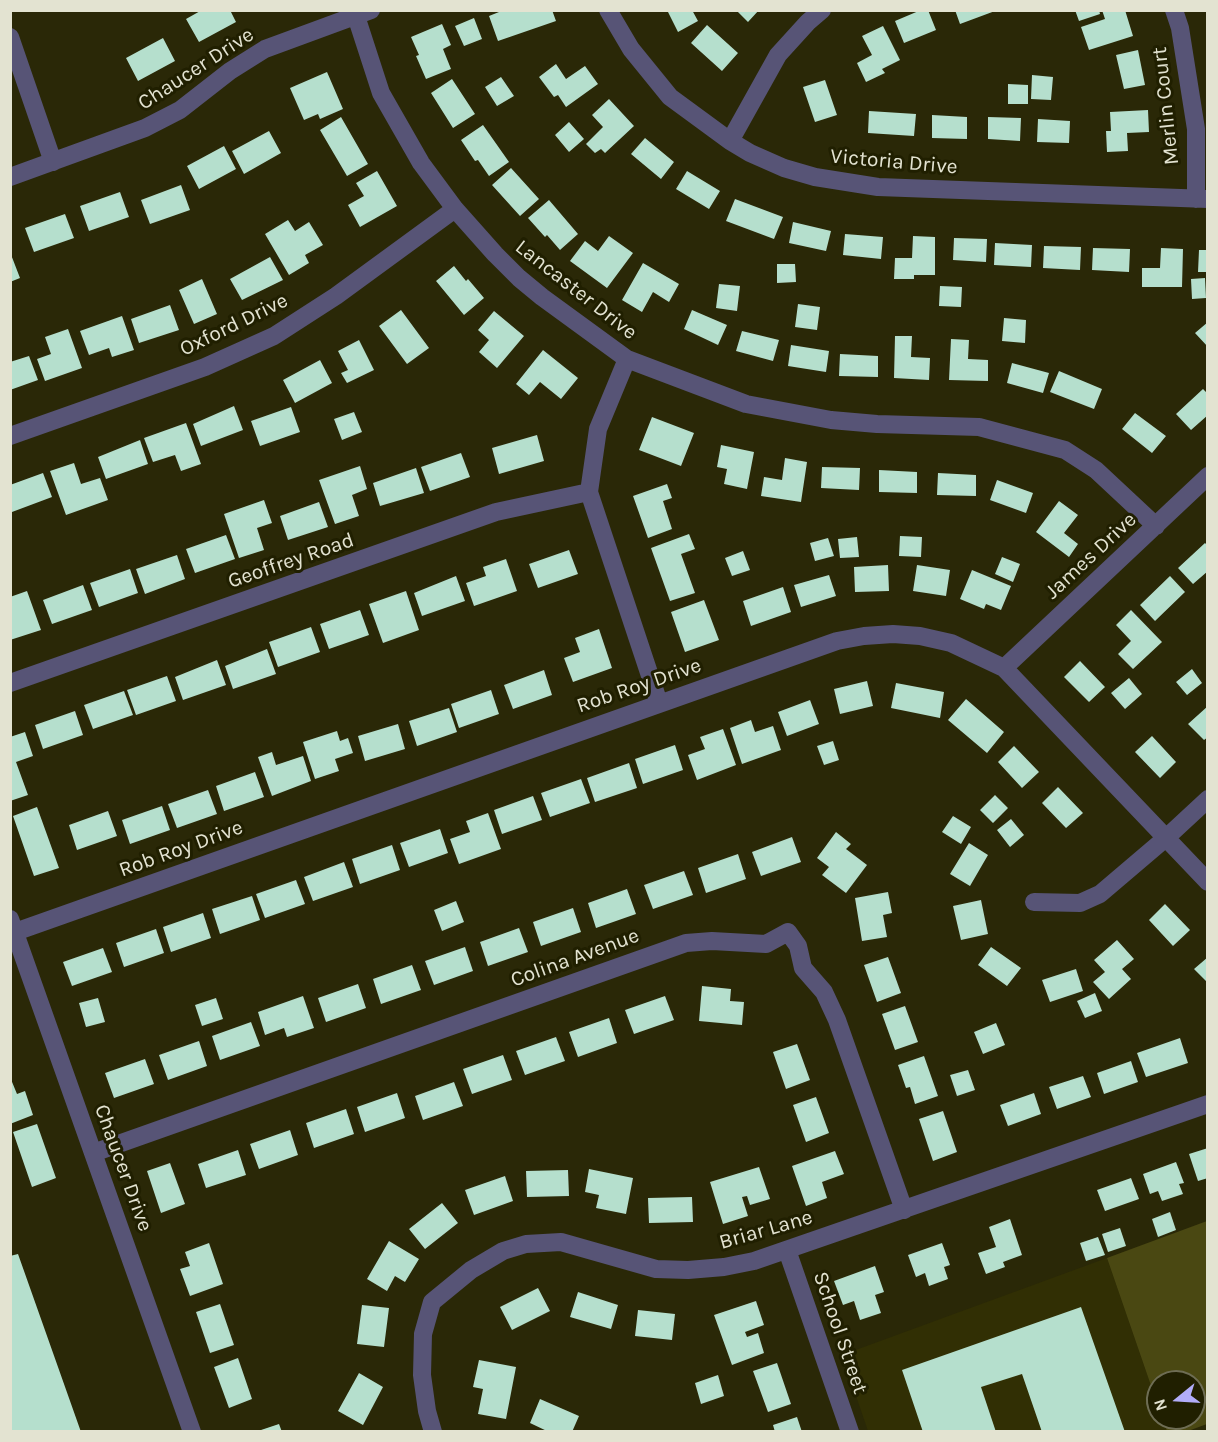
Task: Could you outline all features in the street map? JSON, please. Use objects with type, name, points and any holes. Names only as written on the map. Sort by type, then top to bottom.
[{"type":"street","name":"Victoria Drive","points":[[608,10],[631,49],[670,96],[730,141],[784,168],[815,177],[859,185],[1202,199]]},
{"type":"street","points":[[730,141],[778,55],[822,10]]},
{"type":"street","name":"Merlin Court","points":[[1174,10],[1180,28],[1196,129],[1202,199]]},
{"type":"street","name":"Chaucer Drive","points":[[10,177],[146,128],[180,110],[230,71],[265,49],[364,13]]},
{"type":"street","name":"Lancaster Drive","points":[[364,13],[381,93],[421,163],[455,209],[519,278],[627,359],[746,404],[831,420],[877,424],[979,427],[1065,450],[1096,470],[1156,526]]},
{"type":"street","points":[[10,37],[53,162]]},
{"type":"street","name":"Oxford Drive","points":[[10,436],[204,367],[274,336],[336,296],[455,209]]},
{"type":"street","points":[[627,359],[598,429],[589,492],[659,703]]},
{"type":"street","name":"James Drive","points":[[1004,668],[1208,476]]},
{"type":"street","name":"Geoffrey Road","points":[[10,683],[496,512],[589,492]]},
{"type":"street","name":"Rob Roy Drive","points":[[13,925],[837,641],[893,634],[920,636],[951,644],[1004,668],[1208,882]]},
{"type":"street","points":[[1034,902],[1080,903],[1100,894],[1208,799]]},
{"type":"street","name":"Chaucer Drive","points":[[13,925],[192,1431]]},
{"type":"street","name":"Colina Avenue","points":[[93,1152],[686,943],[712,941],[766,944],[788,932],[798,946],[803,968],[824,992],[837,1020],[904,1210]]},
{"type":"street","name":"Briar Lane","points":[[433,1431],[422,1375],[423,1334],[432,1302],[471,1270],[503,1251],[526,1244],[561,1242],[656,1269],[688,1270],[724,1267],[754,1261],[1208,1104]]},
{"type":"street","name":"School Street","points":[[787,1250],[850,1431]]},
{"type":"shaded area","points":[[1207,1221],[1207,1424],[1206,1370],[1146,1371],[1107,1258]]},
{"type":"shaded area","points":[[1107,1258],[1146,1371],[1146,1430],[1167,1431],[868,1431],[842,1355]]},
{"type":"shaded area","points":[[1167,1430],[1191,1430],[1188,1431]]},
{"type":"building","points":[[202,10],[230,10],[236,22],[199,42],[186,19]]},
{"type":"building","points":[[504,10],[552,10],[556,21],[498,41],[489,16]]},
{"type":"building","points":[[667,10],[692,10],[698,21],[678,32]]},
{"type":"building","points":[[736,10],[759,10],[748,22]]},
{"type":"building","points":[[921,10],[928,10],[936,30],[904,43],[895,21]]},
{"type":"building","points":[[955,10],[995,10],[995,11],[960,24]]},
{"type":"building","points":[[1075,10],[1099,10],[1100,14],[1079,21]]},
{"type":"building","points":[[1102,10],[1125,10],[1133,36],[1089,50],[1081,27],[1105,19]]},
{"type":"building","points":[[474,18],[482,39],[464,46],[455,26]]},
{"type":"building","points":[[442,24],[451,45],[443,49],[451,69],[426,79],[411,37]]},
{"type":"building","points":[[707,25],[738,53],[722,71],[691,43]]},
{"type":"building","points":[[883,26],[900,60],[882,69],[885,73],[866,82],[857,63],[872,55],[862,36]]},
{"type":"building","points":[[163,38],[175,61],[138,81],[126,58]]},
{"type":"building","points":[[1138,50],[1145,85],[1124,89],[1116,55]]},
{"type":"building","points":[[556,64],[566,79],[585,66],[598,84],[566,107],[558,95],[554,97],[539,77]]},
{"type":"building","points":[[327,72],[343,109],[320,119],[318,114],[304,120],[290,88]]},
{"type":"building","points":[[1032,75],[1053,77],[1051,100],[1031,99]]},
{"type":"building","points":[[501,77],[514,96],[497,106],[485,87]]},
{"type":"building","points":[[452,79],[475,114],[453,128],[431,93]]},
{"type":"building","points":[[825,80],[837,115],[815,122],[803,87]]},
{"type":"building","points":[[1008,84],[1028,85],[1028,104],[1008,104]]},
{"type":"building","points":[[609,99],[634,126],[605,153],[601,149],[595,153],[586,144],[603,127],[592,115]]},
{"type":"building","points":[[1148,110],[1149,132],[1127,133],[1128,151],[1107,152],[1106,131],[1111,131],[1110,112]]},
{"type":"building","points":[[869,111],[916,114],[914,136],[868,133]]},
{"type":"building","points":[[932,115],[967,117],[967,139],[932,138]]},
{"type":"building","points":[[341,117],[368,164],[347,176],[320,130]]},
{"type":"building","points":[[988,117],[1021,118],[1020,141],[988,139]]},
{"type":"building","points":[[1038,119],[1070,121],[1069,143],[1037,142]]},
{"type":"building","points":[[569,122],[584,139],[569,152],[555,135]]},
{"type":"building","points":[[483,125],[509,162],[489,176],[478,160],[475,161],[461,140]]},
{"type":"building","points":[[269,131],[281,153],[244,174],[232,151]]},
{"type":"building","points":[[645,138],[674,162],[661,179],[631,154]]},
{"type":"building","points":[[224,146],[236,169],[199,189],[187,166]]},
{"type":"building","points":[[511,168],[539,199],[520,216],[492,185]]},
{"type":"building","points":[[377,171],[397,206],[360,227],[348,205],[364,196],[356,183]]},
{"type":"building","points":[[687,171],[720,191],[709,209],[676,189]]},
{"type":"building","points":[[181,185],[190,210],[150,224],[141,200]]},
{"type":"building","points":[[120,192],[129,217],[89,231],[80,206]]},
{"type":"building","points":[[735,199],[783,217],[774,239],[726,221]]},
{"type":"building","points":[[549,200],[578,234],[560,250],[528,218]]},
{"type":"building","points":[[65,214],[74,238],[34,252],[25,228]]},
{"type":"building","points":[[288,220],[295,231],[309,222],[323,245],[305,255],[309,263],[289,275],[265,234]]},
{"type":"building","points":[[793,222],[831,231],[826,251],[789,243]]},
{"type":"building","points":[[845,234],[883,237],[881,259],[843,255]]},
{"type":"building","points":[[609,236],[633,253],[607,288],[570,261],[585,241],[598,251]]},
{"type":"building","points":[[913,236],[935,237],[935,275],[914,275],[914,279],[894,279],[895,258],[912,258]]},
{"type":"building","points":[[954,238],[987,239],[986,262],[953,260]]},
{"type":"building","points":[[995,243],[1032,245],[1031,267],[994,265]]},
{"type":"building","points":[[1044,246],[1081,247],[1080,270],[1043,268]]},
{"type":"building","points":[[1093,248],[1130,249],[1129,272],[1092,270]]},
{"type":"building","points":[[1161,248],[1183,249],[1182,287],[1142,287],[1142,268],[1160,268]]},
{"type":"building","points":[[1199,250],[1208,250],[1208,272],[1198,272]]},
{"type":"building","points":[[10,252],[20,278],[10,282]]},
{"type":"building","points":[[270,257],[283,280],[242,300],[230,279]]},
{"type":"building","points":[[643,263],[679,284],[669,302],[653,292],[642,312],[622,300]]},
{"type":"building","points":[[777,264],[795,264],[796,282],[777,283]]},
{"type":"building","points":[[454,266],[484,298],[464,315],[436,281]]},
{"type":"building","points":[[1205,278],[1206,298],[1192,299],[1191,279]]},
{"type":"building","points":[[202,279],[217,314],[194,324],[179,290]]},
{"type":"building","points":[[719,284],[740,286],[737,311],[716,308]]},
{"type":"building","points":[[940,286],[962,287],[961,307],[939,306]]},
{"type":"building","points":[[798,304],[820,307],[817,330],[795,327]]},
{"type":"building","points":[[170,305],[179,330],[139,343],[131,319]]},
{"type":"building","points":[[401,310],[429,348],[407,364],[379,326]]},
{"type":"building","points":[[692,310],[727,325],[718,345],[684,329]]},
{"type":"building","points":[[494,311],[524,336],[497,368],[479,352],[489,340],[478,330]]},
{"type":"building","points":[[122,316],[134,350],[112,357],[109,348],[89,355],[80,331]]},
{"type":"building","points":[[1004,318],[1026,320],[1025,343],[1002,341]]},
{"type":"building","points":[[1208,322],[1208,347],[1195,333]]},
{"type":"building","points":[[68,329],[82,368],[45,381],[37,359],[51,354],[45,337]]},
{"type":"building","points":[[742,331],[779,340],[773,361],[736,351]]},
{"type":"building","points":[[895,336],[912,336],[911,357],[930,358],[929,380],[894,378]]},
{"type":"building","points":[[951,339],[969,340],[968,359],[988,360],[988,381],[949,380]]},
{"type":"building","points":[[359,340],[374,370],[347,383],[341,373],[348,370],[338,351]]},
{"type":"building","points":[[791,345],[829,351],[826,372],[788,366]]},
{"type":"building","points":[[543,350],[578,378],[561,399],[540,382],[529,395],[516,384]]},
{"type":"building","points":[[840,354],[878,356],[878,377],[839,376]]},
{"type":"building","points":[[29,356],[38,380],[10,390],[10,362]]},
{"type":"building","points":[[320,360],[332,383],[295,403],[283,380]]},
{"type":"building","points":[[1012,363],[1049,373],[1043,393],[1007,383]]},
{"type":"building","points":[[1059,371],[1102,389],[1094,409],[1050,392]]},
{"type":"building","points":[[1203,389],[1208,394],[1208,415],[1191,430],[1176,414]]},
{"type":"building","points":[[234,406],[243,430],[201,446],[193,424]]},
{"type":"building","points":[[291,407],[300,432],[260,446],[251,421]]},
{"type":"building","points":[[354,412],[362,432],[342,440],[334,419]]},
{"type":"building","points":[[1135,413],[1166,436],[1152,453],[1122,429]]},
{"type":"building","points":[[652,417],[694,433],[681,466],[639,450]]},
{"type":"building","points":[[186,423],[201,464],[181,471],[175,455],[153,462],[144,438]]},
{"type":"building","points":[[537,435],[544,461],[499,474],[492,448]]},
{"type":"building","points":[[140,440],[148,464],[106,479],[98,457]]},
{"type":"building","points":[[721,445],[754,452],[747,489],[724,484],[727,469],[717,467]]},
{"type":"building","points":[[461,453],[470,477],[430,491],[421,467]]},
{"type":"building","points":[[785,458],[807,462],[801,502],[761,496],[764,477],[782,480]]},
{"type":"building","points":[[74,463],[81,484],[100,478],[108,500],[66,515],[50,471]]},
{"type":"building","points":[[360,466],[367,489],[352,495],[359,516],[335,524],[319,480]]},
{"type":"building","points":[[822,467],[860,468],[859,490],[821,488]]},
{"type":"building","points":[[416,468],[424,493],[380,506],[373,483]]},
{"type":"building","points":[[879,470],[917,472],[917,493],[879,492]]},
{"type":"building","points":[[43,473],[52,497],[12,512],[10,485]]},
{"type":"building","points":[[938,473],[976,475],[976,496],[937,495]]},
{"type":"building","points":[[997,480],[1033,493],[1026,513],[990,500]]},
{"type":"building","points":[[667,484],[672,498],[663,501],[672,529],[648,538],[633,496]]},
{"type":"building","points":[[264,500],[272,523],[257,528],[264,550],[239,558],[224,514]]},
{"type":"building","points":[[1059,501],[1078,515],[1064,533],[1078,544],[1069,557],[1036,532]]},
{"type":"building","points":[[319,502],[328,527],[288,540],[280,516]]},
{"type":"building","points":[[689,534],[695,549],[681,554],[695,593],[670,601],[651,548]]},
{"type":"building","points":[[226,535],[235,559],[195,573],[186,549]]},
{"type":"building","points":[[900,536],[922,537],[921,557],[899,556]]},
{"type":"building","points":[[857,537],[859,557],[840,558],[838,539]]},
{"type":"building","points":[[828,538],[834,556],[815,561],[810,543]]},
{"type":"building","points":[[1205,543],[1208,546],[1208,571],[1193,584],[1178,568]]},
{"type":"building","points":[[569,550],[578,574],[538,588],[529,564]]},
{"type":"building","points":[[743,551],[750,570],[732,576],[725,558]]},
{"type":"building","points":[[177,555],[185,579],[145,594],[136,569]]},
{"type":"building","points":[[1002,557],[1020,564],[1013,582],[995,574]]},
{"type":"building","points":[[506,559],[517,591],[474,606],[466,583],[486,576],[483,567]]},
{"type":"building","points":[[888,565],[889,591],[855,592],[854,567]]},
{"type":"building","points":[[917,565],[950,570],[946,596],[913,591]]},
{"type":"building","points":[[130,569],[138,593],[99,607],[90,583]]},
{"type":"building","points":[[972,570],[1011,586],[1001,610],[986,604],[984,609],[960,599]]},
{"type":"building","points":[[829,575],[836,596],[801,607],[794,585]]},
{"type":"building","points":[[456,576],[465,601],[422,616],[414,593]]},
{"type":"building","points":[[1170,576],[1185,592],[1155,621],[1140,605]]},
{"type":"building","points":[[83,585],[92,610],[52,624],[43,600]]},
{"type":"building","points":[[783,587],[791,612],[751,626],[743,601]]},
{"type":"building","points":[[27,591],[41,630],[10,640],[10,597]]},
{"type":"building","points":[[406,591],[419,630],[383,643],[369,604]]},
{"type":"building","points":[[704,600],[719,640],[685,652],[671,612]]},
{"type":"building","points":[[360,610],[369,635],[329,649],[320,624]]},
{"type":"building","points":[[1131,610],[1162,642],[1133,669],[1118,654],[1131,641],[1116,625]]},
{"type":"building","points":[[311,627],[320,652],[278,667],[269,642]]},
{"type":"building","points":[[599,629],[612,668],[573,682],[564,658],[580,652],[575,638]]},
{"type":"building","points":[[267,649],[276,674],[233,689],[225,666]]},
{"type":"building","points":[[217,660],[226,685],[183,700],[175,677]]},
{"type":"building","points":[[1080,661],[1105,687],[1089,702],[1064,677]]},
{"type":"building","points":[[1192,669],[1202,683],[1187,695],[1176,682]]},
{"type":"building","points":[[544,670],[552,695],[513,709],[504,685]]},
{"type":"building","points":[[167,676],[176,701],[136,715],[127,690]]},
{"type":"building","points":[[1129,678],[1142,694],[1125,709],[1111,693]]},
{"type":"building","points":[[867,681],[873,706],[840,714],[834,689]]},
{"type":"building","points":[[896,683],[944,692],[940,718],[891,708]]},
{"type":"building","points":[[491,690],[499,714],[459,728],[451,704]]},
{"type":"building","points":[[124,691],[133,715],[93,729],[84,705]]},
{"type":"building","points":[[966,699],[1004,732],[987,753],[948,720]]},
{"type":"building","points":[[810,700],[819,724],[787,736],[778,712]]},
{"type":"building","points":[[1208,706],[1208,737],[1204,740],[1188,724]]},
{"type":"building","points":[[449,708],[457,732],[417,746],[409,721]]},
{"type":"building","points":[[75,711],[83,735],[43,749],[35,725]]},
{"type":"building","points":[[751,720],[755,732],[773,726],[781,750],[742,764],[730,728]]},
{"type":"building","points":[[398,724],[405,749],[365,761],[358,736]]},
{"type":"building","points":[[723,729],[736,765],[697,780],[688,755],[705,749],[700,737]]},
{"type":"building","points":[[337,731],[340,741],[348,738],[353,753],[335,759],[339,771],[315,779],[303,742]]},
{"type":"building","points":[[25,732],[33,756],[16,762],[28,795],[10,801],[10,737]]},
{"type":"building","points":[[1152,736],[1176,762],[1160,778],[1135,752]]},
{"type":"building","points":[[833,741],[839,760],[824,765],[817,746]]},
{"type":"building","points":[[675,745],[683,770],[643,784],[635,759]]},
{"type":"building","points":[[1014,746],[1039,772],[1022,788],[998,762]]},
{"type":"building","points":[[272,752],[276,765],[303,756],[311,781],[272,796],[258,757]]},
{"type":"building","points":[[629,763],[637,788],[595,802],[587,778]]},
{"type":"building","points":[[255,772],[264,797],[224,811],[216,786]]},
{"type":"building","points":[[581,779],[590,803],[550,817],[541,793]]},
{"type":"building","points":[[1058,787],[1083,813],[1066,828],[1042,803]]},
{"type":"building","points":[[208,790],[217,814],[177,828],[168,804]]},
{"type":"building","points":[[995,795],[1008,808],[993,823],[980,810]]},
{"type":"building","points":[[533,796],[542,820],[502,834],[494,810]]},
{"type":"building","points":[[162,806],[170,830],[130,844],[122,820]]},
{"type":"building","points":[[37,807],[59,868],[34,876],[13,816]]},
{"type":"building","points":[[108,811],[117,836],[77,850],[69,825]]},
{"type":"building","points":[[488,813],[501,849],[459,864],[450,839],[470,832],[466,821]]},
{"type":"building","points":[[953,816],[971,827],[961,844],[942,832]]},
{"type":"building","points":[[1011,819],[1024,835],[1010,847],[997,830]]},
{"type":"building","points":[[440,829],[448,853],[409,867],[400,843]]},
{"type":"building","points":[[836,832],[851,844],[846,849],[867,865],[846,893],[822,875],[829,867],[817,858]]},
{"type":"building","points":[[792,837],[801,862],[761,876],[752,852]]},
{"type":"building","points":[[969,843],[988,855],[970,886],[950,874]]},
{"type":"building","points":[[392,845],[400,870],[360,884],[352,859]]},
{"type":"building","points":[[738,854],[746,879],[706,893],[698,868]]},
{"type":"building","points":[[344,862],[353,887],[313,901],[304,877]]},
{"type":"building","points":[[684,871],[693,895],[653,909],[644,885]]},
{"type":"building","points":[[296,880],[305,904],[265,918],[256,894]]},
{"type":"building","points":[[627,889],[636,914],[596,928],[588,903]]},
{"type":"building","points":[[888,892],[892,913],[883,915],[887,937],[862,941],[855,898]]},
{"type":"building","points":[[252,896],[260,920],[220,934],[212,909]]},
{"type":"building","points":[[981,900],[988,934],[961,940],[953,906]]},
{"type":"building","points":[[456,901],[464,922],[442,931],[434,910]]},
{"type":"building","points":[[1165,904],[1190,930],[1173,946],[1149,920]]},
{"type":"building","points":[[573,908],[581,932],[541,946],[533,922]]},
{"type":"building","points":[[203,913],[211,938],[171,952],[163,927]]},
{"type":"building","points":[[519,928],[528,952],[488,966],[480,942]]},
{"type":"building","points":[[156,929],[164,953],[124,967],[116,943]]},
{"type":"building","points":[[1117,940],[1134,959],[1122,969],[1131,979],[1109,999],[1093,982],[1105,972],[1094,960]]},
{"type":"building","points":[[465,947],[473,971],[434,985],[425,961]]},
{"type":"building","points":[[991,947],[1021,968],[1007,986],[978,965]]},
{"type":"building","points":[[103,948],[112,972],[72,986],[63,962]]},
{"type":"building","points":[[888,957],[901,993],[877,1002],[864,965]]},
{"type":"building","points":[[1208,957],[1208,983],[1194,969]]},
{"type":"building","points":[[412,965],[421,990],[381,1004],[373,979]]},
{"type":"building","points":[[1076,969],[1083,991],[1050,1002],[1042,980]]},
{"type":"building","points":[[358,984],[366,1008],[326,1022],[318,998]]},
{"type":"building","points":[[702,986],[731,989],[730,1001],[744,1002],[742,1025],[699,1021]]},
{"type":"building","points":[[1095,993],[1102,1011],[1085,1018],[1077,1001]]},
{"type":"building","points":[[303,996],[314,1028],[287,1037],[284,1028],[265,1035],[258,1012]]},
{"type":"building","points":[[665,996],[674,1020],[634,1034],[625,1010]]},
{"type":"building","points":[[98,998],[105,1022],[86,1027],[79,1003]]},
{"type":"building","points":[[216,998],[223,1019],[202,1026],[195,1005]]},
{"type":"building","points":[[905,1006],[918,1042],[895,1050],[882,1014]]},
{"type":"building","points":[[609,1018],[617,1043],[578,1057],[569,1032]]},
{"type":"building","points":[[251,1022],[260,1046],[220,1060],[212,1036]]},
{"type":"building","points":[[996,1023],[1005,1045],[983,1054],[974,1032]]},
{"type":"building","points":[[556,1037],[565,1061],[525,1075],[516,1051]]},
{"type":"building","points":[[1180,1038],[1188,1063],[1146,1077],[1137,1053]]},
{"type":"building","points":[[199,1041],[207,1066],[168,1080],[159,1055]]},
{"type":"building","points":[[797,1044],[810,1080],[786,1089],[773,1052]]},
{"type":"building","points":[[503,1055],[512,1080],[472,1094],[463,1069]]},
{"type":"building","points":[[924,1056],[938,1096],[915,1104],[910,1087],[906,1088],[898,1065]]},
{"type":"building","points":[[145,1059],[154,1084],[114,1098],[105,1073]]},
{"type":"building","points":[[1131,1061],[1138,1082],[1104,1094],[1097,1073]]},
{"type":"building","points":[[968,1070],[975,1090],[957,1096],[950,1075]]},
{"type":"building","points":[[1083,1076],[1091,1097],[1057,1109],[1049,1087]]},
{"type":"building","points":[[10,1077],[17,1094],[25,1091],[33,1115],[10,1124]]},
{"type":"building","points":[[454,1082],[463,1106],[423,1120],[415,1096]]},
{"type":"building","points":[[397,1093],[405,1118],[365,1132],[357,1107]]},
{"type":"building","points":[[1034,1093],[1041,1114],[1008,1126],[1000,1105]]},
{"type":"building","points":[[816,1097],[829,1133],[806,1142],[793,1105]]},
{"type":"building","points":[[346,1109],[354,1134],[314,1148],[306,1123]]},
{"type":"building","points":[[943,1111],[957,1152],[933,1161],[919,1119]]},
{"type":"building","points":[[37,1124],[56,1178],[32,1187],[13,1132]]},
{"type":"building","points":[[290,1130],[298,1155],[259,1169],[250,1144]]},
{"type":"building","points":[[1208,1148],[1208,1178],[1198,1181],[1189,1154]]},
{"type":"building","points":[[238,1150],[246,1175],[206,1188],[198,1164]]},
{"type":"building","points":[[835,1151],[844,1174],[822,1182],[827,1198],[806,1206],[792,1166]]},
{"type":"building","points":[[1176,1162],[1184,1183],[1179,1184],[1183,1194],[1162,1201],[1158,1191],[1150,1194],[1143,1174]]},
{"type":"building","points":[[170,1163],[185,1204],[161,1213],[147,1171]]},
{"type":"building","points":[[759,1167],[770,1199],[750,1205],[747,1196],[742,1197],[748,1216],[723,1224],[710,1182]]},
{"type":"building","points":[[589,1169],[633,1178],[626,1214],[596,1208],[599,1195],[585,1192]]},
{"type":"building","points":[[568,1170],[569,1196],[527,1197],[526,1171]]},
{"type":"building","points":[[505,1176],[513,1201],[474,1215],[465,1190]]},
{"type":"building","points":[[1131,1178],[1139,1199],[1105,1211],[1097,1190]]},
{"type":"building","points":[[692,1197],[693,1222],[649,1223],[648,1198]]},
{"type":"building","points":[[442,1203],[458,1223],[425,1249],[409,1229]]},
{"type":"building","points":[[1170,1212],[1176,1230],[1158,1237],[1152,1219]]},
{"type":"building","points":[[1010,1219],[1022,1255],[1003,1262],[1005,1267],[986,1274],[978,1253],[996,1247],[989,1227]]},
{"type":"building","points":[[1120,1228],[1126,1246],[1108,1252],[1102,1234]]},
{"type":"building","points":[[1098,1237],[1105,1255],[1086,1261],[1080,1243]]},
{"type":"building","points":[[389,1241],[419,1259],[405,1282],[395,1276],[387,1291],[367,1279]]},
{"type":"building","points":[[209,1243],[223,1284],[190,1296],[180,1269],[190,1266],[185,1252]]},
{"type":"building","points":[[942,1243],[950,1265],[944,1267],[948,1279],[929,1286],[925,1273],[916,1277],[908,1255]]},
{"type":"building","points":[[18,1254],[81,1432],[10,1432],[10,1256]]},
{"type":"building","points":[[875,1266],[884,1292],[875,1295],[881,1313],[860,1320],[854,1301],[843,1305],[834,1281]]},
{"type":"building","points":[[538,1288],[550,1311],[512,1330],[500,1307]]},
{"type":"building","points":[[578,1292],[618,1305],[611,1329],[570,1317]]},
{"type":"building","points":[[756,1301],[764,1325],[745,1332],[747,1337],[758,1333],[764,1353],[732,1365],[714,1315]]},
{"type":"building","points":[[220,1304],[234,1345],[210,1353],[196,1312]]},
{"type":"building","points":[[362,1305],[389,1308],[384,1347],[357,1344]]},
{"type":"building","points":[[1081,1307],[1125,1432],[1042,1432],[1022,1374],[981,1387],[996,1432],[923,1432],[902,1370]]},
{"type":"building","points":[[638,1310],[675,1314],[672,1340],[635,1336]]},
{"type":"building","points":[[238,1358],[252,1399],[229,1408],[214,1367]]},
{"type":"building","points":[[479,1360],[516,1367],[506,1419],[478,1414],[483,1389],[473,1387]]},
{"type":"building","points":[[777,1363],[791,1404],[768,1412],[753,1371]]},
{"type":"building","points":[[359,1373],[383,1387],[363,1425],[338,1411]]},
{"type":"building","points":[[718,1375],[724,1396],[701,1404],[695,1383]]},
{"type":"building","points":[[540,1399],[579,1416],[572,1432],[549,1432],[530,1423]]},
{"type":"building","points":[[797,1417],[802,1432],[775,1432],[773,1425]]},
{"type":"building","points":[[279,1424],[282,1432],[258,1432],[258,1431]]}]
